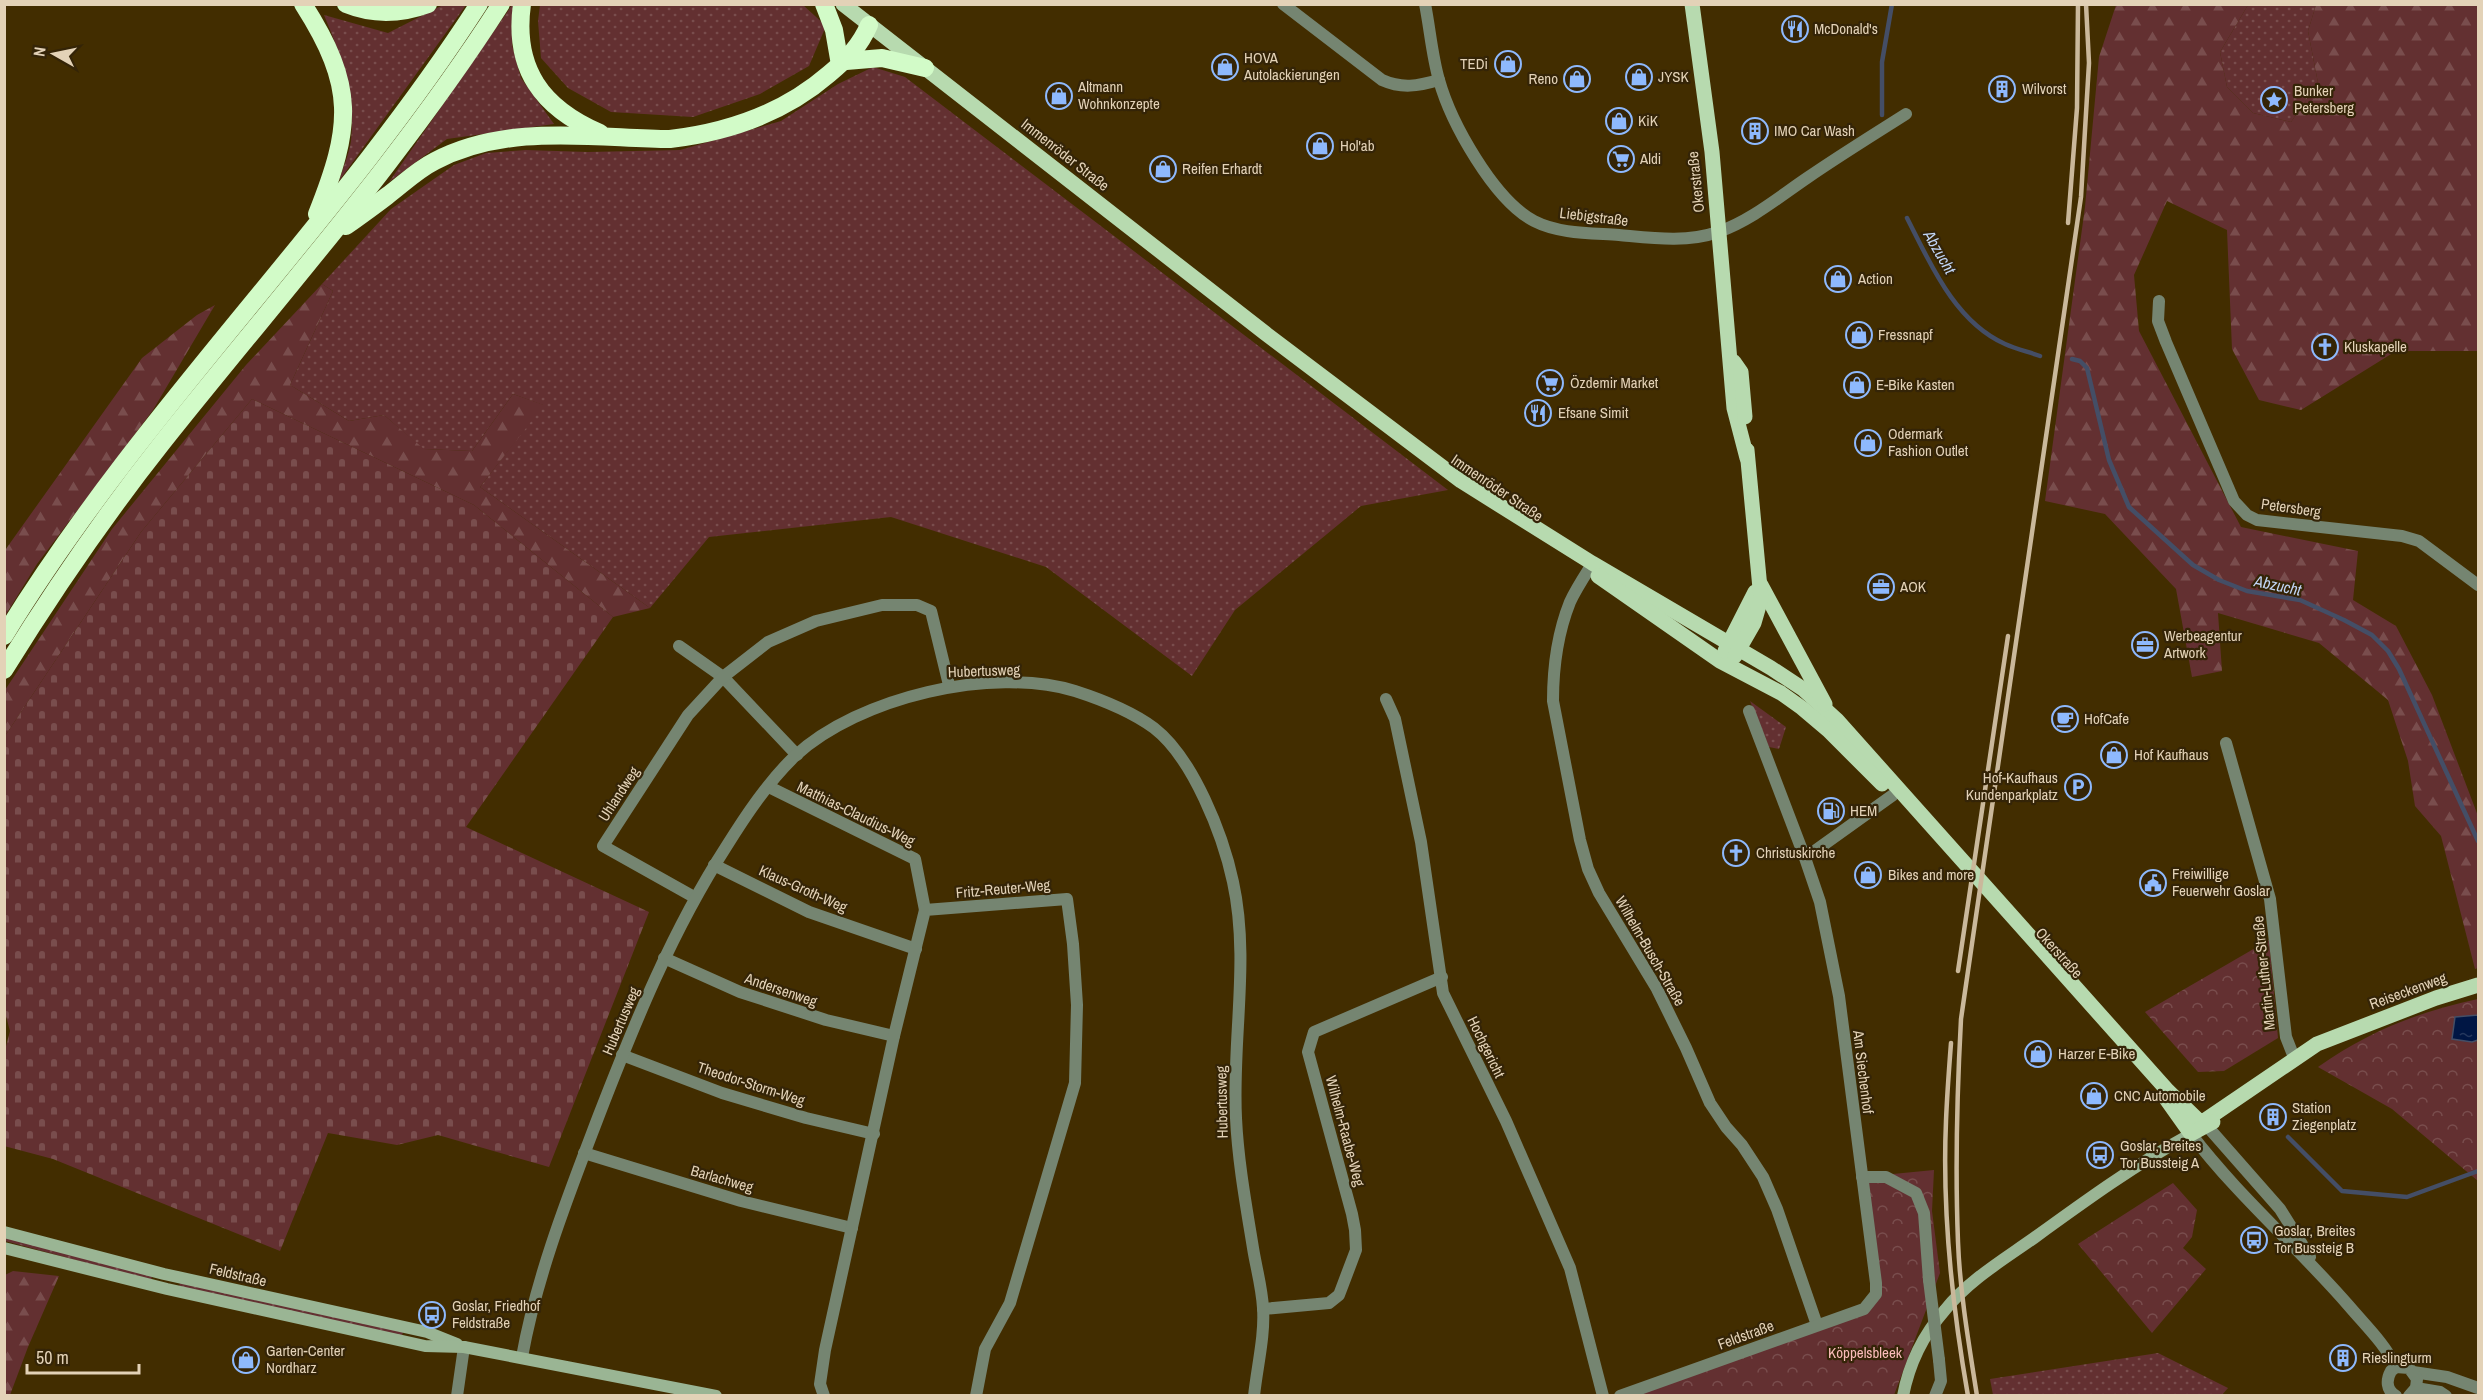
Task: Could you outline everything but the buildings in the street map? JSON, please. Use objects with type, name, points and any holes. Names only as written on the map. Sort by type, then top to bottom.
[{"type":"highway","points":[[303,4],[333,59],[342,93],[343,111],[343,128],[337,159],[310,232]]},
{"type":"highway","points":[[346,4],[387,12],[405,11],[428,4]]},
{"type":"highway","points":[[4,636],[75,530],[135,451],[392,128],[479,4]]},
{"type":"highway","points":[[4,670],[64,577],[133,482],[330,237],[469,52],[501,4]]},
{"type":"highway","points":[[522,4],[520,38],[524,58],[536,85],[557,108],[583,126],[607,136]]},
{"type":"highway","points":[[824,4],[834,30],[838,64]]},
{"type":"highway","points":[[330,237],[418,171],[450,153],[470,146],[508,137],[607,136],[670,139],[722,130],[748,122],[795,100],[838,64],[856,36],[869,25]]},
{"type":"highway","points":[[838,64],[882,58],[925,68]]},
{"type":"main road","name":"Immenröder Straße","points":[[843,4],[1265,333],[1490,501],[1734,645],[1803,689],[1829,712]]},
{"type":"main road","name":"Okerstraße","points":[[1692,4],[1705,96],[1731,356],[1741,372],[1759,581],[1749,620],[1724,663]]},
{"type":"main road","name":"Immenröder Straße","points":[[1265,333],[1293,358],[1458,485],[1589,570],[1724,663],[1752,678]]},
{"type":"main road","points":[[1759,581],[1829,712]]},
{"type":"main road","name":"Okerstraße","points":[[1752,678],[1781,693],[1828,730],[1893,795],[2163,1096],[2196,1128]]},
{"type":"main road","name":"Okerstraße","points":[[1829,712],[2169,1091],[2196,1128]]},
{"type":"main road","name":"Reiseckenweg","points":[[2196,1128],[2240,1107],[2254,1088],[2295,1060],[2341,1040],[2350,1031],[2436,998],[2478,985]]},
{"type":"street","points":[[1283,4],[1382,80],[1394,86],[1420,86],[1439,80]]},
{"type":"street","name":"Liebigstraße","points":[[1425,4],[1439,80],[1454,119],[1480,166],[1501,191],[1533,220],[1569,231],[1654,239],[1691,239],[1719,232],[1755,213],[1906,114]]},
{"type":"street","name":"Petersberg","points":[[2159,301],[2157,321],[2234,501],[2240,509],[2257,520],[2402,536],[2419,541],[2478,585]]},
{"type":"street","name":"Wilhelm-Busch-Straße","points":[[1589,570],[1570,602],[1553,682],[1553,701],[1585,859],[1599,892],[1662,999],[1710,1102],[1762,1177],[1777,1209],[1817,1325]]},
{"type":"street","name":"Uhlandweg","points":[[694,897],[603,846],[688,715],[723,676],[768,642],[816,621],[882,605],[917,605],[931,611],[949,686]]},
{"type":"street","points":[[680,646],[723,676],[797,755]]},
{"type":"street","name":"Hubertusweg","points":[[522,1357],[548,1254],[622,1054],[663,958],[694,897],[743,820],[797,755],[834,729],[882,705],[949,686],[1002,682],[1059,686],[1099,699],[1128,712],[1162,735],[1184,763],[1205,798],[1221,836],[1234,882],[1240,925],[1234,1093],[1237,1147],[1263,1309],[1254,1395]]},
{"type":"street","name":"Hochgericht","points":[[1386,699],[1395,719],[1421,842],[1443,993],[1506,1121],[1570,1268],[1603,1395]]},
{"type":"street","name":"Am Siechenhof","points":[[1749,711],[1806,858],[1820,902],[1839,996],[1876,1294]]},
{"type":"street","name":"Martin-Luther-Straße","points":[[2226,742],[2266,877],[2272,909],[2286,1037],[2295,1060]]},
{"type":"street","name":"Matthias-Claudius-Weg","points":[[769,787],[915,859],[925,910]]},
{"type":"street","points":[[1806,858],[1893,795]]},
{"type":"street","name":"Klaus-Groth-Weg","points":[[714,865],[809,912],[916,949]]},
{"type":"street","name":"Fritz-Reuter-Weg","points":[[925,910],[1067,899],[1073,944],[1077,1005],[1076,1083],[1010,1303],[985,1349],[976,1395]]},
{"type":"street","points":[[824,1395],[820,1384],[821,1370],[894,1036],[925,910]]},
{"type":"street","name":"Andersenweg","points":[[663,958],[740,992],[826,1020],[894,1036]]},
{"type":"street","name":"Wilhelm-Raabe-Weg","points":[[1263,1309],[1329,1303],[1339,1295],[1356,1250],[1352,1214],[1308,1052],[1314,1032],[1442,977]]},
{"type":"street","name":"Theodor-Storm-Weg","points":[[622,1054],[722,1093],[806,1118],[874,1134]]},
{"type":"street","points":[[1903,1395],[1914,1359],[1928,1333],[1951,1303],[1970,1284],[2101,1191],[2123,1169],[2155,1145],[2196,1128]]},
{"type":"street","name":"Okerstraße","points":[[2196,1128],[2280,1209],[2320,1273]]},
{"type":"street","name":"Okerstraße","points":[[2196,1128],[2218,1170],[2320,1273],[2390,1353],[2396,1368]]},
{"type":"street","name":"Barlachweg","points":[[584,1153],[741,1201],[852,1228]]},
{"type":"street","points":[[1862,1177],[1886,1177],[1916,1193],[1924,1213],[1941,1381],[1935,1395]]},
{"type":"street","name":"Feldstraße","points":[[4,1232],[164,1274],[427,1332],[464,1347]]},
{"type":"street","name":"Feldstraße","points":[[4,1248],[167,1289],[425,1346],[464,1347],[716,1395]]},
{"type":"street","name":"Feldstraße","points":[[1620,1395],[1864,1309],[1876,1294]]},
{"type":"street","points":[[457,1395],[464,1347]]},
{"type":"street","points":[[2392,1395],[2387,1378],[2396,1368],[2409,1368],[2413,1372],[2417,1379],[2413,1392],[2440,1392],[2446,1395]]},
{"type":"street","points":[[2413,1372],[2447,1377],[2478,1388]]},
{"type":"green space","points":[[443,5],[466,5],[339,181],[351,141],[351,108],[346,76],[324,15],[388,33]]},
{"type":"green space","points":[[512,5],[518,5],[512,45],[521,78],[554,124],[447,139],[389,182]]},
{"type":"green space","points":[[540,5],[803,5],[826,26],[809,66],[760,94],[693,117],[611,112],[568,88],[541,58],[538,21]]},
{"type":"green space","points":[[2116,5],[2248,5],[2220,52],[2227,87],[2253,113],[2291,122],[2318,83],[2308,31],[2316,5],[2478,5],[2478,351],[2396,351],[2301,410],[2259,400],[2232,349],[2227,230],[2167,201],[2134,275],[2139,331],[2241,527],[2358,551],[2353,600],[2396,626],[2432,695],[2478,816],[2478,968],[2475,969],[2441,836],[2415,806],[2408,761],[2388,700],[2319,643],[2218,613],[2222,671],[2192,677],[2176,589],[2105,514],[2045,501],[2085,207],[2099,57]]},
{"type":"green space","points":[[2248,5],[2316,5],[2308,31],[2318,83],[2291,122],[2253,113],[2227,87],[2220,52]]},
{"type":"green space","points":[[873,67],[905,77],[1448,490],[1361,506],[1235,610],[1192,676],[1046,567],[891,517],[709,537],[650,608],[480,487],[543,405],[513,394],[472,451],[423,449],[384,415],[349,421],[290,385],[333,291],[322,284],[391,209],[454,165],[486,153],[526,150],[588,152],[680,150],[781,121],[838,84]]},
{"type":"green space","points":[[322,284],[333,291],[290,385],[349,421],[384,415],[424,449],[472,451],[513,394],[544,405],[480,487],[650,608],[613,617],[474,505],[252,399],[141,532],[5,736],[5,690],[112,529],[246,365]]},
{"type":"green space","points":[[215,305],[153,410],[37,564],[5,616],[4,552],[8,546],[142,358],[197,315]]},
{"type":"green space","points":[[252,399],[474,505],[613,617],[466,827],[649,912],[549,1167],[438,1135],[397,1145],[328,1133],[280,1251],[53,1159],[4,1146],[5,1050],[10,1031],[4,1009],[5,736],[141,532]]},
{"type":"green space","points":[[1750,701],[1786,727],[1779,749],[1769,747]]},
{"type":"green space","points":[[2269,940],[2278,1038],[2224,1071],[2198,1072],[2145,1012]]},
{"type":"green space","points":[[2478,999],[2478,1181],[2392,1109],[2318,1067],[2356,1043],[2395,1024],[2435,1010]]},
{"type":"green space","name":"Köppelsbleek","points":[[1934,1170],[1932,1211],[1940,1273],[1894,1395],[1620,1396],[1864,1309],[1876,1294],[1862,1177]]},
{"type":"green space","points":[[2173,1183],[2197,1210],[2192,1237],[2183,1248],[2206,1269],[2152,1333],[2078,1244]]},
{"type":"green space","points":[[4,1237],[152,1278],[150,1280],[5,1241]]},
{"type":"green space","points":[[13,1271],[59,1276],[10,1395],[5,1395],[5,1275]]},
{"type":"green space","points":[[180,1283],[403,1332],[402,1336],[179,1287]]},
{"type":"green space","points":[[2158,1353],[2228,1388],[2221,1396],[1993,1395],[1990,1379]]},
{"type":"water","points":[[2478,1015],[2478,1040],[2472,1042],[2452,1039],[2455,1017]]},
{"type":"waterway","name":"Abzucht","points":[[1882,115],[1882,62],[1892,4]]},
{"type":"waterway","name":"Abzucht","points":[[1907,218],[1946,290],[1972,321],[1987,334],[2005,344],[2040,356]]},
{"type":"waterway","name":"Abzucht","points":[[2072,359],[2080,361],[2087,368],[2109,460],[2129,507],[2193,565],[2219,580],[2247,591],[2300,600],[2372,635],[2388,651],[2399,669],[2478,841]]},
{"type":"waterway","points":[[2288,1137],[2342,1191],[2407,1197],[2478,1171]]},
{"type":"railway","points":[[2068,223],[2077,108],[2078,4]]},
{"type":"railway","points":[[1977,1396],[1963,1300],[1958,1242],[1957,1130],[1961,1019],[2081,197],[2089,63],[2086,4]]},
{"type":"railway","points":[[1958,971],[2008,636]]},
{"type":"railway","points":[[1951,1043],[1945,1155],[1947,1224],[1957,1327],[1968,1396]]},
{"type":"place","name":"McDonald's","points":[[1795,29]]},
{"type":"place","name":"TEDi","points":[[1508,64]]},
{"type":"place","name":"HOVA Autolackierungen","points":[[1225,67]]},
{"type":"place","name":"JYSK","points":[[1639,77]]},
{"type":"place","name":"Reno","points":[[1577,79]]},
{"type":"place","name":"Wilvorst","points":[[2002,89]]},
{"type":"place","name":"Altmann Wohnkonzepte","points":[[1059,96]]},
{"type":"place","name":"Bunker Petersberg","points":[[2274,100]]},
{"type":"place","name":"KiK","points":[[1619,121]]},
{"type":"place","name":"IMO Car Wash","points":[[1755,131]]},
{"type":"place","name":"Hol'ab","points":[[1320,146]]},
{"type":"place","name":"Aldi","points":[[1621,159]]},
{"type":"place","name":"Reifen Erhardt","points":[[1163,169]]},
{"type":"place","name":"Action","points":[[1838,279]]},
{"type":"place","name":"Fressnapf","points":[[1859,335]]},
{"type":"place","name":"Kluskapelle","points":[[2325,347]]},
{"type":"place","name":"Özdemir Market","points":[[1550,383]]},
{"type":"place","name":"E-Bike Kasten","points":[[1857,385]]},
{"type":"place","name":"Efsane Simit","points":[[1538,413]]},
{"type":"place","name":"Odermark Fashion Outlet","points":[[1868,443]]},
{"type":"place","name":"AOK","points":[[1881,587]]},
{"type":"place","name":"Werbeagentur Artwork","points":[[2145,645]]},
{"type":"place","name":"HofCafe","points":[[2065,719]]},
{"type":"place","name":"Hof Kaufhaus","points":[[2114,755]]},
{"type":"place","name":"Hof-Kaufhaus Kundenparkplatz","points":[[2078,787]]},
{"type":"place","name":"HEM","points":[[1831,811]]},
{"type":"place","name":"Christuskirche","points":[[1736,853]]},
{"type":"place","name":"Bikes and more","points":[[1868,875]]},
{"type":"place","name":"Freiwillige Feuerwehr Goslar","points":[[2153,883]]},
{"type":"place","name":"Harzer E-Bike","points":[[2038,1054]]},
{"type":"place","name":"CNC Automobile","points":[[2094,1096]]},
{"type":"place","name":"Station Ziegenplatz","points":[[2273,1117]]},
{"type":"place","name":"Goslar, Breites Tor Bussteig A","points":[[2100,1155]]},
{"type":"place","name":"Goslar, Breites Tor Bussteig B","points":[[2254,1240]]},
{"type":"place","name":"Goslar, Friedhof Feldstraße","points":[[432,1315]]},
{"type":"place","name":"Rieslingturm","points":[[2343,1358]]},
{"type":"place","name":"Garten-Center Nordharz","points":[[246,1360]]}]
